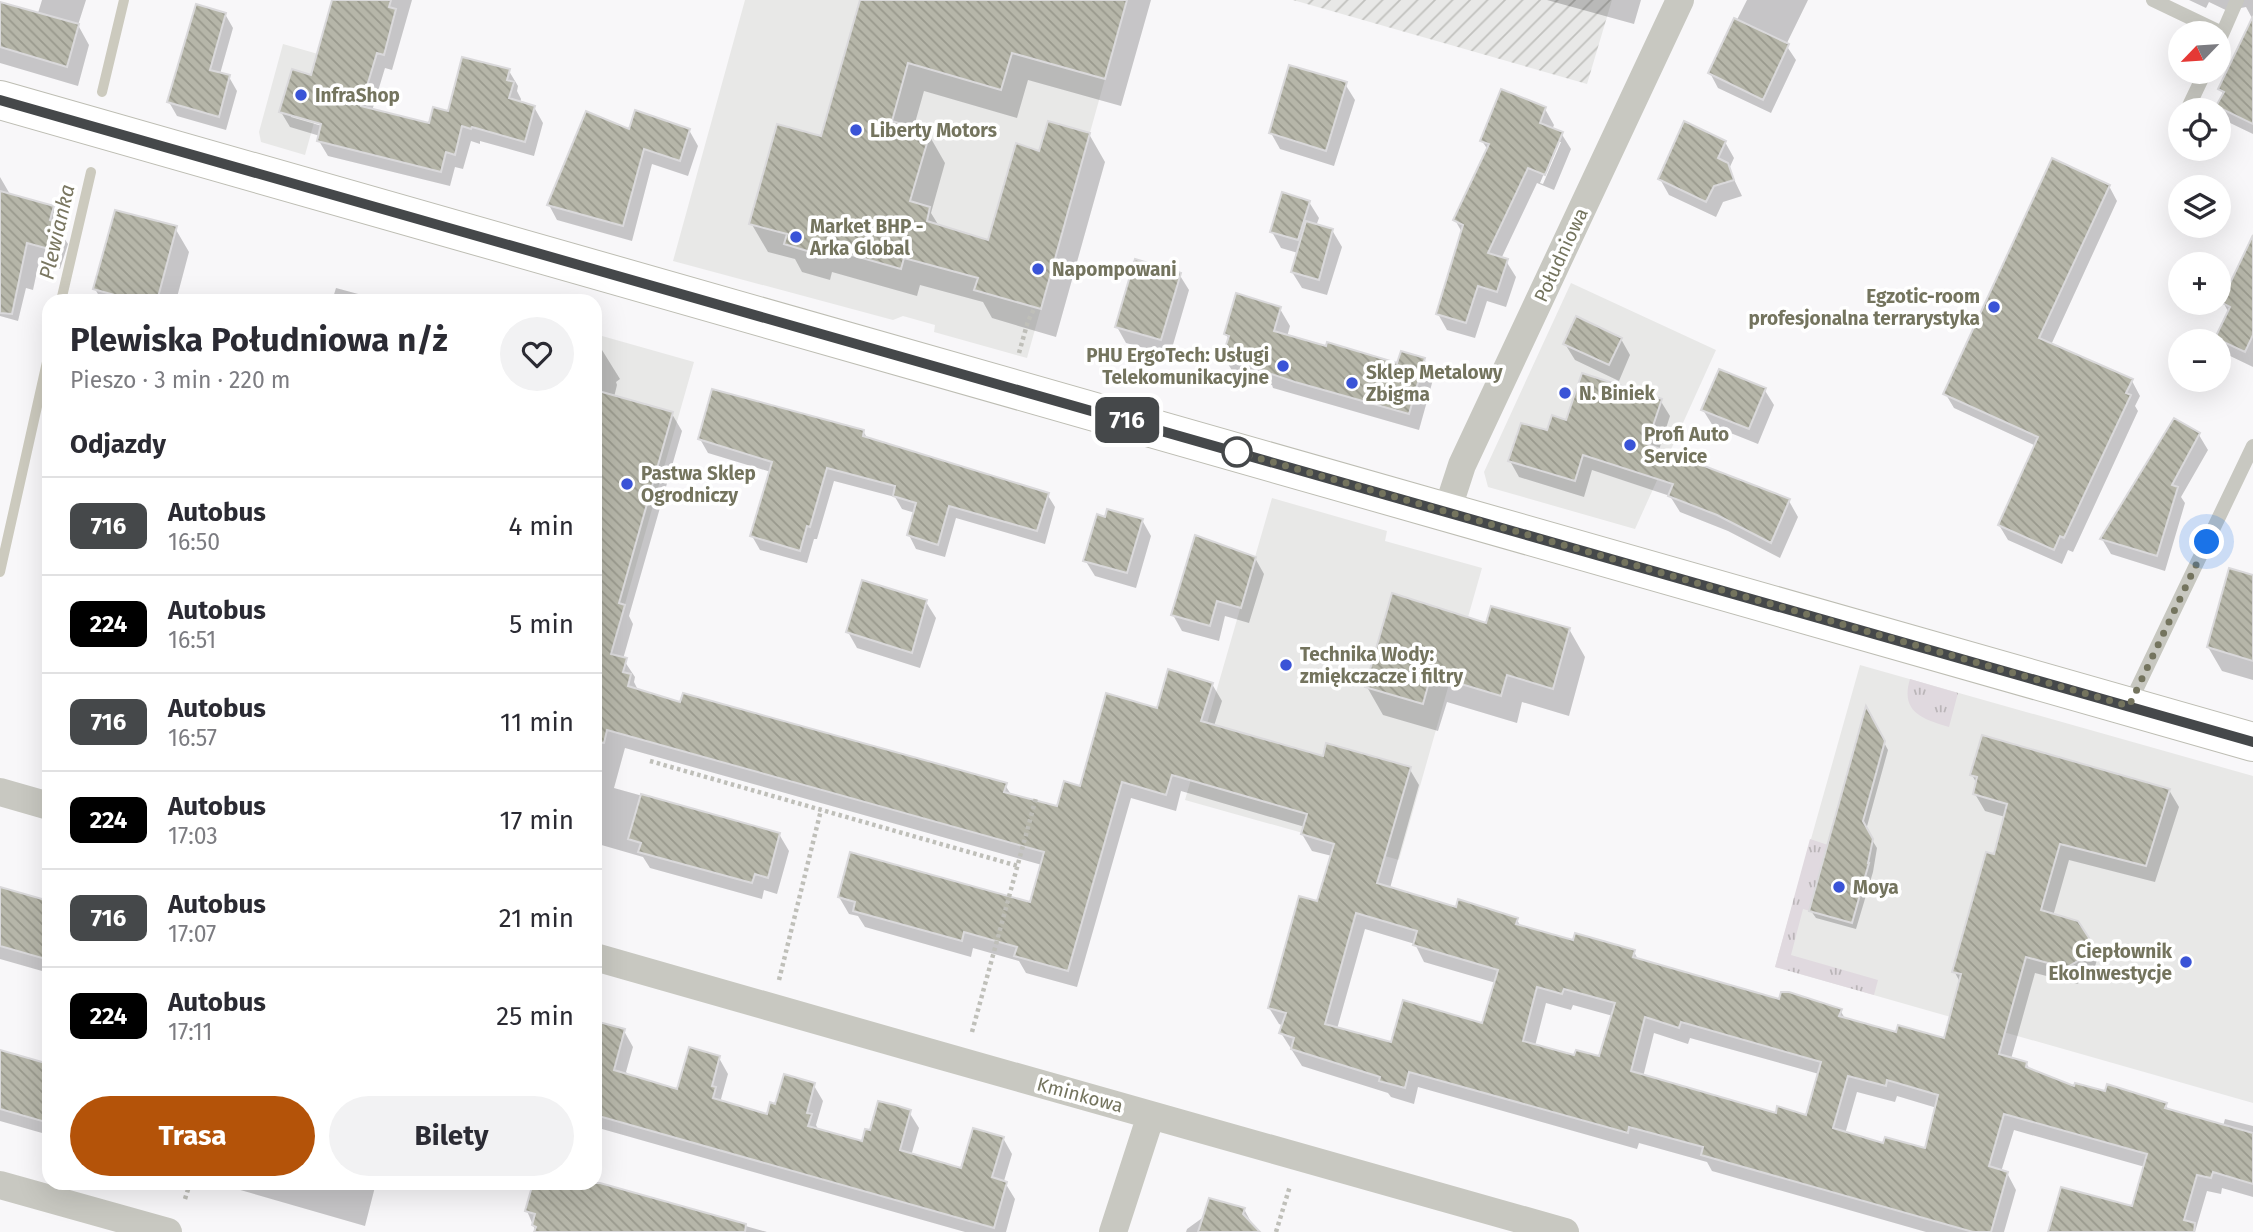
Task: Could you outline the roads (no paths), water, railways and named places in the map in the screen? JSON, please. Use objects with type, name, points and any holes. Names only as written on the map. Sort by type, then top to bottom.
[{"type":"street","name":"Południowa","points":[[1447,511],[1462,465],[1679,0]]},
{"type":"street","points":[[0,100],[2253,741]]},
{"type":"street","points":[[0,792],[42,804]]},
{"type":"street","name":"Kminkowa","points":[[602,959],[964,1064],[1564,1232]]},
{"type":"street","points":[[1113,1232],[1151,1115]]},
{"type":"street","points":[[0,1185],[168,1232]]},
{"type":"lane","points":[[2153,0],[2192,21]]},
{"type":"lane","points":[[2228,21],[2237,0]]},
{"type":"lane","points":[[2129,706],[2253,446]]},
{"type":"waterway","name":"Plewianka","points":[[102,92],[124,0]]},
{"type":"waterway","name":"Plewianka","points":[[63,294],[91,172]]},
{"type":"waterway","name":"Plewianka","points":[[0,572],[42,384]]},
{"type":"place","name":"InfraShop","points":[[301,95]]},
{"type":"place","name":"Liberty Motors","points":[[856,130]]},
{"type":"place","name":"Market BHP - Arka Global","points":[[796,237]]},
{"type":"place","name":"Napompowani","points":[[1038,269]]},
{"type":"place","name":"Egzotic-room profesjonalna terrarystyka","points":[[1994,307]]},
{"type":"place","name":"PHU ErgoTech: Usługi Telekomunikacyjne","points":[[1283,366]]},
{"type":"place","name":"Sklep Metalowy Zbigma","points":[[1352,383]]},
{"type":"place","name":"N. Biniek","points":[[1565,393]]},
{"type":"place","name":"Profi Auto Service","points":[[1630,445]]},
{"type":"place","name":"Pastwa Sklep Ogrodniczy","points":[[627,484]]},
{"type":"place","name":"Technika Wody: zmiękczacze i filtry","points":[[1286,665]]},
{"type":"place","name":"Moya","points":[[1839,887]]},
{"type":"place","name":"Ciepłownik EkoInwestycje","points":[[2186,962]]}]
